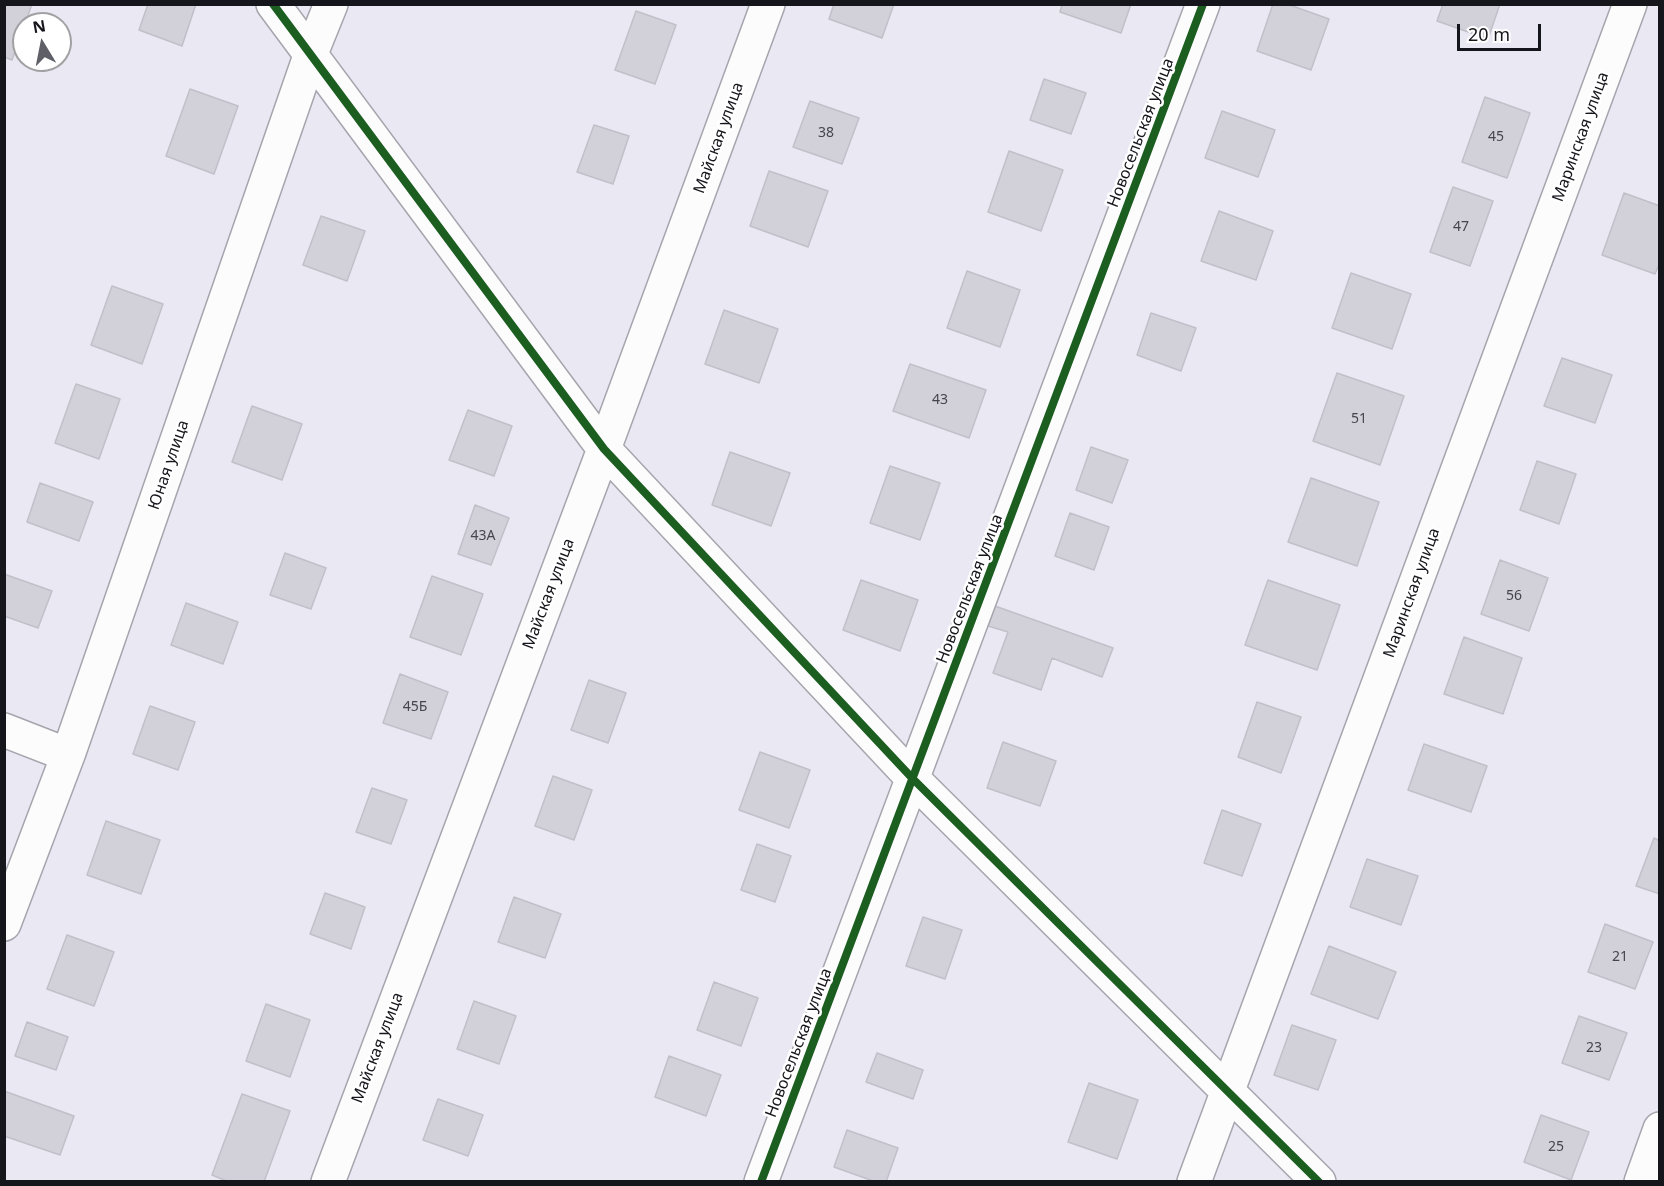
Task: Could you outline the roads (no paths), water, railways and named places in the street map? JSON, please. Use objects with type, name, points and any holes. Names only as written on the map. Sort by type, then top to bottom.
[{"type":"street","points":[[273,4],[604,449],[913,779],[1319,1182]]},
{"type":"street","name":"Юная улица","points":[[4,924],[68,755],[310,56],[331,4]]},
{"type":"street","name":"Майская улица","points":[[328,1182],[604,449],[768,4]]},
{"type":"street","name":"Новосельская улица","points":[[761,1182],[1203,4]]},
{"type":"street","name":"Маринская улица","points":[[1194,1182],[1630,4]]},
{"type":"street","points":[[4,730],[68,755]]},
{"type":"street","points":[[1641,1182],[1659,1129]]}]
